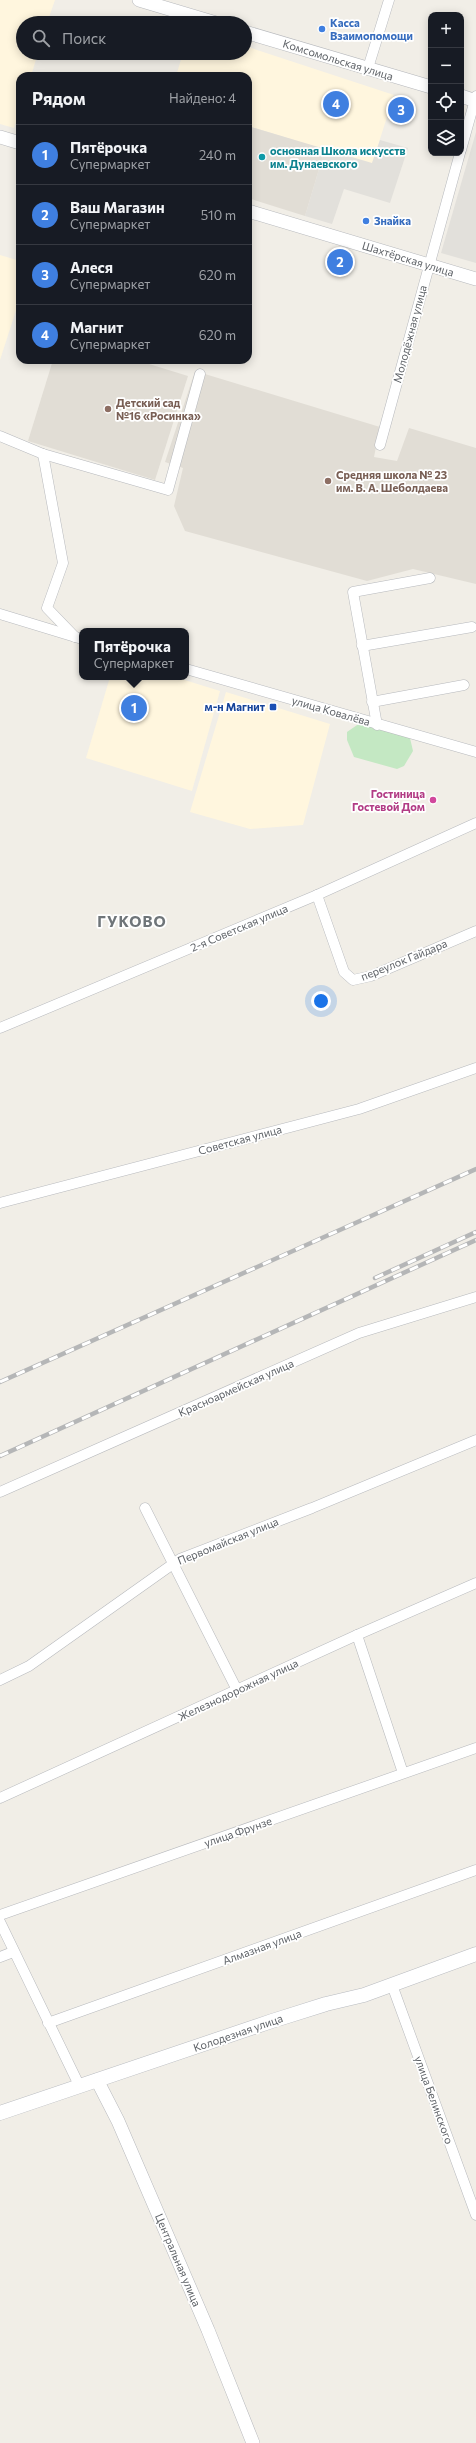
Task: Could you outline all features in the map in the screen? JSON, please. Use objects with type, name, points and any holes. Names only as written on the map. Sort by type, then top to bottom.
[{"type":"main road","name":"Колодезная улица","points":[[0,2113],[79,2085],[306,2010],[364,1995],[476,1954]]},
{"type":"street","points":[[139,0],[193,16]]},
{"type":"street","points":[[368,68],[389,0]]},
{"type":"street","name":"Комсомольская улица","points":[[252,34],[428,86]]},
{"type":"street","points":[[464,97],[476,99],[464,140]]},
{"type":"street","points":[[0,137],[16,142]]},
{"type":"street","name":"Молодёжная улица","points":[[380,445],[459,156]]},
{"type":"street","name":"Шахтёрская улица","points":[[252,212],[476,279]]},
{"type":"street","points":[[0,436],[43,454],[168,490],[200,374]]},
{"type":"street","points":[[43,454],[63,563],[47,608],[78,638]]},
{"type":"street","points":[[377,725],[353,592],[430,578]]},
{"type":"street","points":[[0,614],[78,638]]},
{"type":"street","points":[[362,646],[472,627]]},
{"type":"street","name":"улица Ковалёва","points":[[189,670],[377,725],[476,752]]},
{"type":"street","points":[[372,702],[464,685]]},
{"type":"street","name":"2-я Советская улица","points":[[0,1028],[317,895],[476,823]]},
{"type":"street","name":"переулок Гайдара","points":[[317,895],[344,972],[353,980],[370,976],[476,931]]},
{"type":"street","name":"Советская улица","points":[[0,1203],[359,1109],[476,1068]]},
{"type":"street","name":"Красноармейская улица","points":[[0,1492],[358,1333],[476,1297]]},
{"type":"street","name":"Первомайская улица","points":[[0,1680],[29,1666],[180,1559],[312,1508],[476,1440]]},
{"type":"street","points":[[145,1508],[237,1690]]},
{"type":"street","name":"Железнодорожная улица","points":[[0,1798],[357,1635],[476,1583]]},
{"type":"street","points":[[357,1635],[403,1774]]},
{"type":"street","name":"улица Фрунзе","points":[[0,1915],[476,1748]]},
{"type":"street","name":"Алмазная улица","points":[[48,2023],[476,1870]]},
{"type":"street","points":[[0,1922],[13,1952],[79,2085]]},
{"type":"street","points":[[0,1957],[13,1952]]},
{"type":"street","name":"улица Белинского","points":[[392,1985],[476,2215]]},
{"type":"street","name":"Центральная улица","points":[[97,2080],[118,2121],[202,2316],[253,2443]]},
{"type":"shaded area","points":[[0,0],[55,0],[49,16],[16,16],[16,60],[36,60],[32,72],[16,72],[16,122],[14,128],[0,124]]},
{"type":"shaded area","points":[[252,48],[394,95],[372,164],[252,127],[252,72],[177,72],[181,60],[252,60]]},
{"type":"shaded area","points":[[252,127],[325,149],[305,216],[252,199]]},
{"type":"shaded area","points":[[476,132],[476,263],[441,253]]},
{"type":"shaded area","points":[[380,140],[408,148],[390,203],[344,189],[332,224],[305,216],[325,149],[372,163]]},
{"type":"shaded area","points":[[0,255],[16,260],[16,310],[0,360]]},
{"type":"shaded area","name":"Детский сад №16 «Росинка»","points":[[52,364],[149,364],[188,376],[155,480],[28,441]]},
{"type":"shaded area","name":"Средняя школа № 23 им. В. А. Шеболдаева","points":[[195,371],[380,427],[374,457],[397,461],[409,428],[476,448],[476,584],[413,569],[367,581],[185,531],[174,506],[183,468],[165,462]]},
{"type":"shaded area","points":[[109,680],[185,680],[220,691],[192,791],[86,758]]},
{"type":"shaded area","points":[[226,692],[330,724],[303,825],[250,829],[190,812]]},
{"type":"green space","points":[[360,723],[410,738],[413,751],[404,766],[397,769],[354,757],[347,740],[347,732]]},
{"type":"railway","points":[[0,1382],[476,1169]]},
{"type":"railway","points":[[375,1278],[476,1232]]},
{"type":"railway","points":[[0,1456],[476,1240]]},
{"type":"place","name":"Касса Взаимопомощи","points":[[322,29]]},
{"type":"place","name":"Магнит","points":[[336,104]]},
{"type":"place","name":"Алеся","points":[[401,110]]},
{"type":"place","name":"основная Школа искусств им. Дунаевского","points":[[262,157]]},
{"type":"place","name":"Знайка","points":[[366,221]]},
{"type":"place","name":"Ваш Магазин","points":[[340,262]]},
{"type":"place","name":"Детский сад №16 «Росинка»","points":[[108,409]]},
{"type":"place","name":"Средняя школа № 23 им. В. А. Шеболдаева","points":[[328,481]]},
{"type":"place","name":"м-н Магнит","points":[[273,707]]},
{"type":"place","name":"Пятёрочка","points":[[134,708]]},
{"type":"place","name":"Гостиница Гостевой Дом","points":[[433,800]]},
{"type":"district","name":"ГУКОВО","points":[[132,922]]}]
